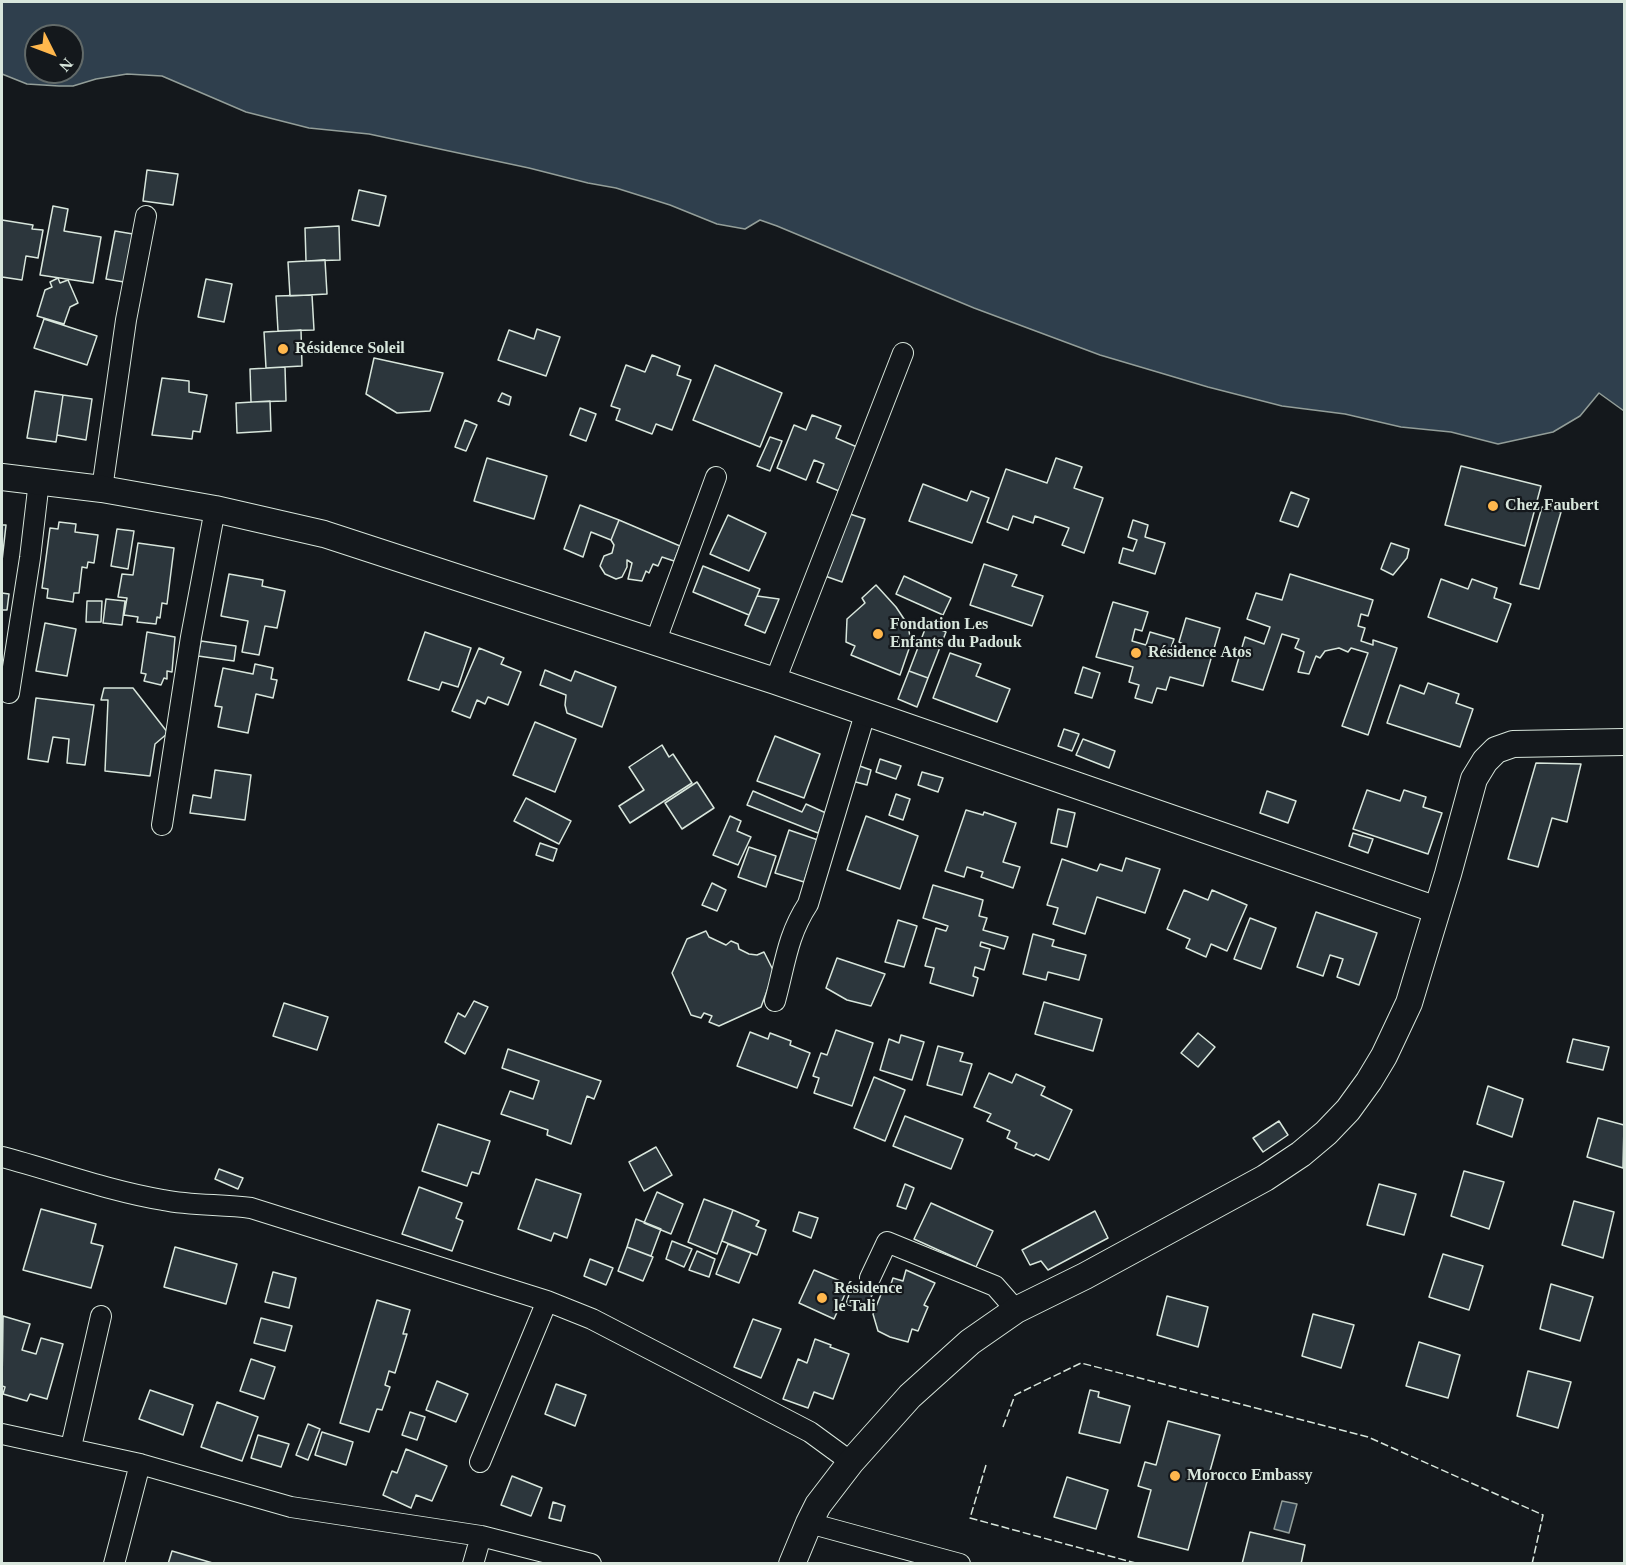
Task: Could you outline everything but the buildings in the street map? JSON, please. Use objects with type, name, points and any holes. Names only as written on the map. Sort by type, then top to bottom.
[{"type":"main road","points":[[2,477],[102,489],[215,509],[324,534],[774,681],[1437,910]]},
{"type":"main road","points":[[792,1563],[818,1505],[851,1462],[910,1396],[970,1342],[1016,1310],[1085,1276],[1265,1178],[1301,1154],[1348,1110],[1369,1081],[1397,1031],[1408,1003],[1474,779],[1485,760],[1496,750],[1513,744],[1624,742]]},
{"type":"street","points":[[102,489],[126,320],[146,216]]},
{"type":"street","points":[[774,681],[903,353]]},
{"type":"street","points":[[655,643],[716,477]]},
{"type":"street","points":[[9,693],[30,558],[39,481]]},
{"type":"street","points":[[162,825],[191,637],[215,509]]},
{"type":"street","points":[[775,1001],[786,961],[788,943],[800,915],[808,904],[865,714]]},
{"type":"street","points":[[2,1157],[161,1200],[193,1205],[251,1208],[547,1300],[592,1319],[810,1432],[851,1462]]},
{"type":"street","points":[[870,1278],[887,1242],[995,1286],[1016,1310]]},
{"type":"street","points":[[480,1462],[547,1300]]},
{"type":"street","points":[[71,1448],[101,1316]]},
{"type":"street","points":[[2,1434],[140,1464],[291,1507],[481,1536],[591,1563]]},
{"type":"street","points":[[114,1563],[140,1464]]},
{"type":"street","points":[[809,1523],[960,1563]]},
{"type":"street","points":[[473,1563],[481,1536]]},
{"type":"water","points":[[2,2],[1624,2],[1624,411],[1599,393],[1580,416],[1553,432],[1498,444],[1451,432],[1401,427],[1345,414],[1282,406],[1100,355],[974,308],[760,220],[745,229],[717,224],[670,205],[616,188],[369,134],[309,128],[246,112],[162,76],[127,74],[84,83],[84,24],[24,24],[24,83],[2,74]]},
{"type":"water","points":[[27,84],[80,84],[59,86]]},
{"type":"water","points":[[1282,1501],[1297,1504],[1289,1533],[1274,1529]]},
{"type":"fence","points":[[1003,1427],[1015,1395],[1081,1363],[1368,1437],[1543,1515],[1532,1564]]},
{"type":"fence","points":[[986,1465],[970,1518],[1139,1564]]},
{"type":"place","name":"Résidence Soleil","points":[[283,349]]},
{"type":"place","name":"Chez Faubert","points":[[1493,506]]},
{"type":"place","name":"Fondation Les Enfants du Padouk","points":[[878,634]]},
{"type":"place","name":"Résidence Atos","points":[[1136,653]]},
{"type":"place","name":"Résidence le Tali","points":[[822,1298]]},
{"type":"place","name":"Morocco Embassy","points":[[1175,1476]]}]
